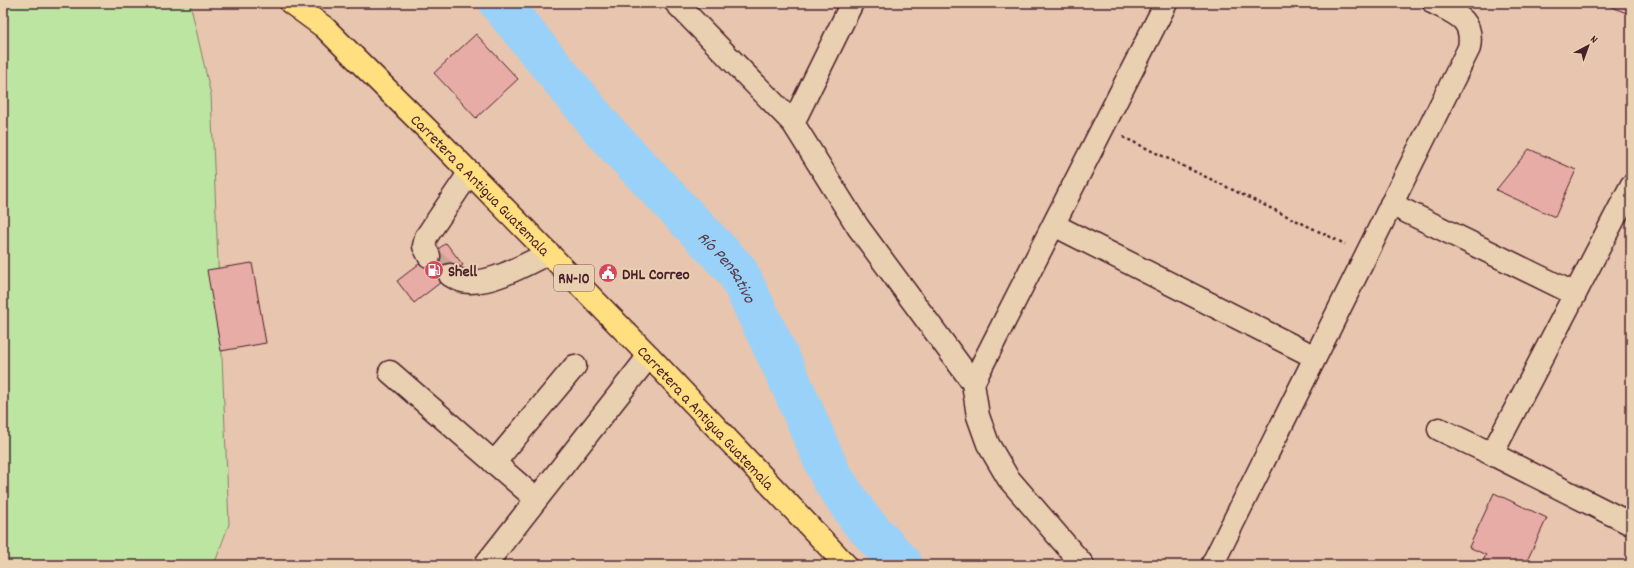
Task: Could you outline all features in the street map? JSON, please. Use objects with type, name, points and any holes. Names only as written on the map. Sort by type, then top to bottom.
[{"type":"main road","name":"Carretera a Antigua Guatemala","points":[[291,3],[324,27],[470,172],[649,356],[846,565]]},
{"type":"street","points":[[793,123],[852,3]]},
{"type":"street","points":[[973,383],[1166,3]]},
{"type":"street","points":[[1212,565],[1469,48],[1471,39],[1466,23],[1456,14],[1434,3]]},
{"type":"street","points":[[677,4],[793,123],[858,227],[973,383],[978,416],[988,444],[1008,478],[1083,565]]},
{"type":"street","points":[[429,256],[424,246],[426,237],[470,172]]},
{"type":"street","points":[[1492,454],[1575,294],[1628,198]]},
{"type":"street","points":[[1391,204],[1575,294]]},
{"type":"street","points":[[1054,225],[1315,357]]},
{"type":"street","points":[[450,275],[459,280],[469,282],[488,280],[549,253]]},
{"type":"street","points":[[484,565],[649,356]]},
{"type":"street","points":[[494,463],[575,366]]},
{"type":"street","points":[[390,372],[536,499]]},
{"type":"street","points":[[1439,429],[1631,524]]},
{"type":"path","points":[[1103,127],[1366,254]]},
{"type":"green space","points":[[3,3],[190,3],[211,95],[229,524],[214,565],[3,565]]},
{"type":"building","points":[[334,3],[349,3],[346,9]]},
{"type":"building","points":[[1607,3],[1631,3],[1631,15],[1607,5]]},
{"type":"building","points":[[476,34],[518,79],[476,118],[434,73]]},
{"type":"building","points":[[1529,149],[1576,170],[1555,217],[1496,190]]},
{"type":"building","name":"Shell","points":[[446,243],[463,265],[414,303],[397,281]]},
{"type":"building","points":[[252,263],[266,343],[221,351],[207,270]]},
{"type":"building","points":[[1494,493],[1547,518],[1525,565],[1481,565],[1486,555],[1469,547]]},
{"type":"waterway","name":"Río Pensativo","points":[[500,3],[607,134],[737,271],[789,379],[831,476],[860,519],[902,565]]},
{"type":"tunnel","points":[[429,256],[450,275]]},
{"type":"place","name":"Shell","points":[[434,270]]},
{"type":"place","name":"DHL Correo","points":[[608,273]]}]
